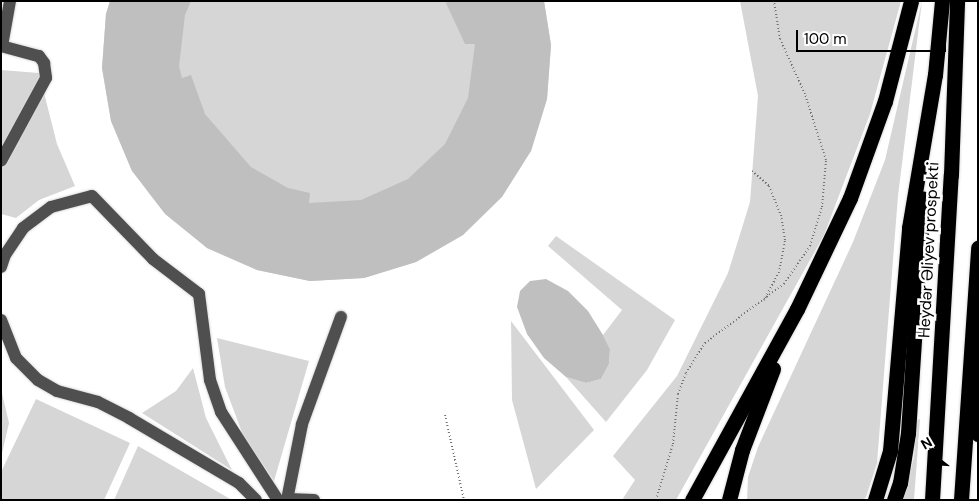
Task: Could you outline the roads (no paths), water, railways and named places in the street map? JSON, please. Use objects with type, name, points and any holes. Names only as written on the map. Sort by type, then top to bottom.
[{"type":"highway","points":[[729,500],[745,442],[797,310],[864,163],[888,91],[911,1]]},
{"type":"highway","points":[[894,500],[905,460],[920,226],[942,1]]},
{"type":"highway","name":"Heydər Əliyev prospekti","points":[[932,500],[951,176],[957,1]]},
{"type":"highway","points":[[875,500],[890,452],[909,228],[935,75]]},
{"type":"highway","points":[[961,500],[978,248]]},
{"type":"highway","points":[[692,500],[797,310]]},
{"type":"main road","points":[[972,330],[978,376]]},
{"type":"main road","points":[[972,330],[978,436]]},
{"type":"lane","points":[[1,161],[46,78],[44,63],[39,56],[2,46],[10,1]]},
{"type":"lane","points":[[1,268],[5,255],[23,228],[51,208],[92,196],[153,259],[199,294],[210,380],[221,412],[284,499]]},
{"type":"lane","points":[[284,499],[302,424],[342,317]]},
{"type":"lane","points":[[1,320],[16,358],[38,380],[57,391],[98,402],[129,418],[239,483],[256,500]]},
{"type":"lane","points":[[284,499],[314,500]]}]
